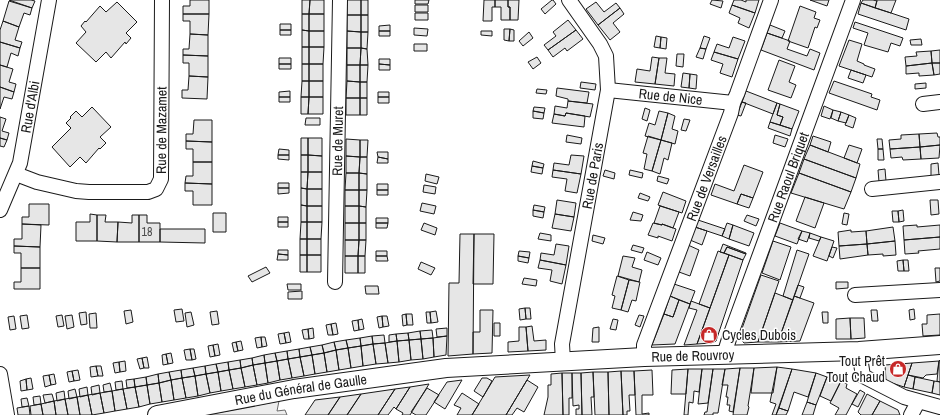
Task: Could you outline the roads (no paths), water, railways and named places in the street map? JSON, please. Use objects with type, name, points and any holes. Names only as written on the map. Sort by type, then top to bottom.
[{"type":"street","name":"Rue d'Albi","points":[[0,210],[20,163],[49,0]]},
{"type":"street","name":"Rue de Mazamet","points":[[16,174],[37,182],[90,192],[148,192],[156,189],[161,179],[162,0]]},
{"type":"street","name":"Rue de Muret","points":[[335,282],[340,0]]},
{"type":"street","name":"Rue de Paris","points":[[563,361],[562,344],[608,90],[606,56],[600,44],[569,0]]},
{"type":"street","name":"Rue de Versailles","points":[[644,357],[644,345],[771,0]]},
{"type":"street","name":"Rue Raoul Briquet","points":[[724,355],[853,0]]},
{"type":"street","name":"Rue de Nice","points":[[608,90],[733,103]]},
{"type":"street","points":[[923,104],[940,102]]},
{"type":"street","points":[[872,189],[940,182]]},
{"type":"street","points":[[855,295],[940,290]]},
{"type":"street","name":"Rue de Rouvroy","points":[[446,368],[644,357],[859,351],[940,345]]},
{"type":"street","points":[[859,351],[863,376],[904,397],[940,407]]},
{"type":"street","name":"Rue du Général de Gaulle","points":[[157,415],[294,389],[446,368]]},
{"type":"street","points":[[0,374],[7,415]]},
{"type":"street","points":[[911,415],[918,402]]},
{"type":"place","name":"Cycles Dubois","points":[[709,335]]},
{"type":"place","name":"Tout Prêt Tout Chaud","points":[[898,369]]}]
